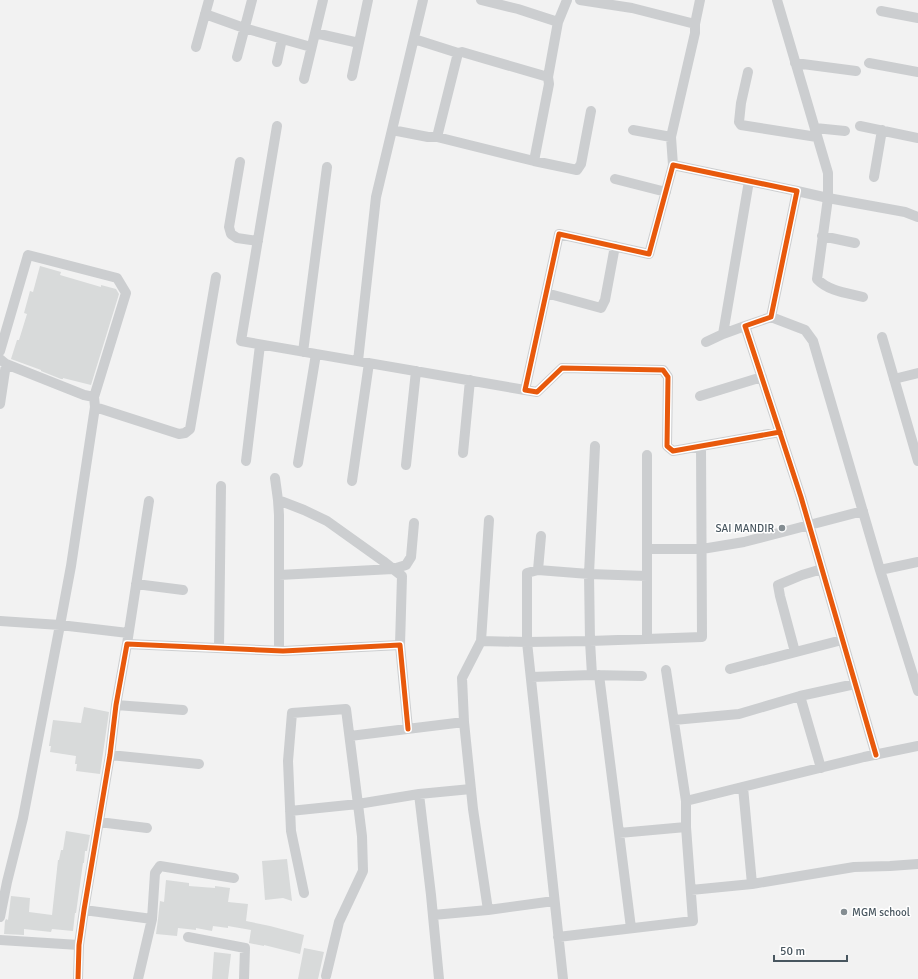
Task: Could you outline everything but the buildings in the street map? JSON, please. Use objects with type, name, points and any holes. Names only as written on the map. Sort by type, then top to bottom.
[{"type":"street","points":[[196,47],[209,0]]},
{"type":"street","points":[[237,57],[252,0]]},
{"type":"street","points":[[304,79],[323,0]]},
{"type":"street","points":[[352,76],[368,0]]},
{"type":"street","points":[[358,361],[376,197],[423,0]]},
{"type":"street","points":[[481,0],[519,4],[558,22]]},
{"type":"street","points":[[534,161],[549,84],[548,77],[558,22],[567,0]]},
{"type":"street","points":[[580,0],[633,4],[695,24]]},
{"type":"street","points":[[525,390],[559,234],[649,254],[673,165],[671,137],[696,33],[695,24],[700,0]]},
{"type":"street","points":[[777,0],[828,173],[828,198],[817,279],[822,285],[839,292],[863,297]]},
{"type":"street","points":[[881,11],[918,18]]},
{"type":"street","points":[[205,14],[244,28],[311,47]]},
{"type":"street","points":[[315,33],[359,43]]},
{"type":"street","points":[[414,38],[458,53],[462,52],[548,77]]},
{"type":"street","points":[[277,62],[282,39]]},
{"type":"street","points":[[437,136],[458,53]]},
{"type":"street","points":[[795,63],[856,71]]},
{"type":"street","points":[[869,63],[918,72]]},
{"type":"street","points":[[748,72],[741,103],[739,122],[741,125],[816,132],[844,132]]},
{"type":"street","points":[[392,130],[428,137],[437,136],[534,161],[577,170],[581,164],[591,111]]},
{"type":"street","points":[[277,126],[241,341],[537,392],[562,368],[663,370],[668,377],[667,446],[673,450],[780,432]]},
{"type":"street","points":[[860,126],[918,138]]},
{"type":"street","points":[[633,130],[671,137]]},
{"type":"street","points":[[874,177],[882,130]]},
{"type":"street","points":[[240,162],[229,227],[231,234],[237,238],[258,242]]},
{"type":"street","points":[[673,165],[828,198],[905,212],[918,217]]},
{"type":"street","points":[[303,352],[327,167]]},
{"type":"street","points":[[615,179],[666,192]]},
{"type":"street","points":[[723,334],[749,181]]},
{"type":"street","points":[[771,317],[797,191]]},
{"type":"street","points":[[822,236],[855,243]]},
{"type":"street","points":[[546,293],[601,308],[605,300],[615,246]]},
{"type":"street","points":[[0,351],[28,256],[117,278],[126,293],[94,397],[95,407],[71,566],[23,818],[7,882],[0,918]]},
{"type":"street","points":[[95,407],[179,434],[185,433],[190,429],[216,277]]},
{"type":"street","points":[[706,342],[723,334],[771,317],[805,330],[813,341],[862,511],[918,691]]},
{"type":"street","points":[[745,326],[801,497],[876,754]]},
{"type":"street","points":[[882,337],[894,379],[914,436],[918,461]]},
{"type":"street","points":[[246,462],[260,344]]},
{"type":"street","points":[[298,463],[316,354]]},
{"type":"street","points":[[0,404],[3,361],[84,395],[94,397]]},
{"type":"street","points":[[352,482],[369,363]]},
{"type":"street","points":[[406,465],[416,371]]},
{"type":"street","points":[[894,379],[918,373]]},
{"type":"street","points":[[700,396],[762,378]]},
{"type":"street","points":[[463,453],[470,380]]},
{"type":"street","points":[[595,446],[589,574],[590,641],[619,834],[631,928]]},
{"type":"street","points":[[482,640],[527,642],[702,638],[701,446]]},
{"type":"street","points":[[647,455],[647,639]]},
{"type":"street","points":[[275,478],[279,515],[279,651]]},
{"type":"street","points":[[219,648],[221,486]]},
{"type":"street","points":[[278,500],[327,521],[402,576],[400,645],[408,729]]},
{"type":"street","points":[[78,979],[79,945],[84,910],[110,755],[116,705],[149,501]]},
{"type":"street","points":[[647,548],[702,549],[744,542],[862,511]]},
{"type":"street","points":[[488,910],[473,808],[464,722],[462,678],[482,640],[489,520]]},
{"type":"street","points":[[279,575],[394,569],[406,566],[411,557],[414,523]]},
{"type":"street","points":[[538,570],[541,536]]},
{"type":"street","points":[[880,570],[918,562]]},
{"type":"street","points":[[795,652],[778,585],[822,569]]},
{"type":"street","points":[[562,979],[527,642],[527,573],[538,570],[647,576]]},
{"type":"street","points":[[136,584],[183,590]]},
{"type":"street","points":[[0,621],[60,625],[128,633]]},
{"type":"street","points":[[730,669],[842,640]]},
{"type":"street","points":[[127,644],[279,651],[400,645]]},
{"type":"street","points":[[558,937],[693,921],[686,827],[686,801],[666,670]]},
{"type":"street","points":[[531,676],[642,676]]},
{"type":"street","points":[[674,720],[739,714],[800,696],[855,684]]},
{"type":"street","points":[[800,696],[821,768]]},
{"type":"street","points":[[116,705],[183,710]]},
{"type":"street","points":[[304,893],[291,831],[288,761],[292,713],[346,709],[362,836],[363,871],[339,922],[326,976]]},
{"type":"street","points":[[350,736],[464,722]]},
{"type":"street","points":[[686,801],[876,754],[918,746]]},
{"type":"street","points":[[110,755],[199,764]]},
{"type":"street","points":[[743,787],[752,884]]},
{"type":"street","points":[[290,812],[358,804],[419,794],[471,789]]},
{"type":"street","points":[[419,794],[439,979]]},
{"type":"street","points":[[99,822],[147,828]]},
{"type":"street","points":[[619,834],[686,827]]},
{"type":"street","points":[[691,890],[752,884],[854,866],[918,864]]},
{"type":"street","points":[[141,979],[152,919],[155,873],[160,866],[234,878]]},
{"type":"street","points":[[433,915],[488,910],[554,901]]},
{"type":"street","points":[[84,910],[152,919]]},
{"type":"street","points":[[188,937],[245,948],[244,979]]},
{"type":"street","points":[[0,940],[79,945]]},
{"type":"cycle path","points":[[780,432],[673,451],[667,446],[668,377],[663,370],[562,368],[537,392],[525,390],[559,234],[649,254],[673,165],[797,191],[771,317],[745,326],[801,497],[876,755]]},
{"type":"cycle path","points":[[78,979],[79,945],[84,910],[127,644],[283,651],[400,645],[408,729]]},
{"type":"place","name":"SAI MANDIR","points":[[782,528]]},
{"type":"place","name":"MGM school","points":[[844,912]]}]
